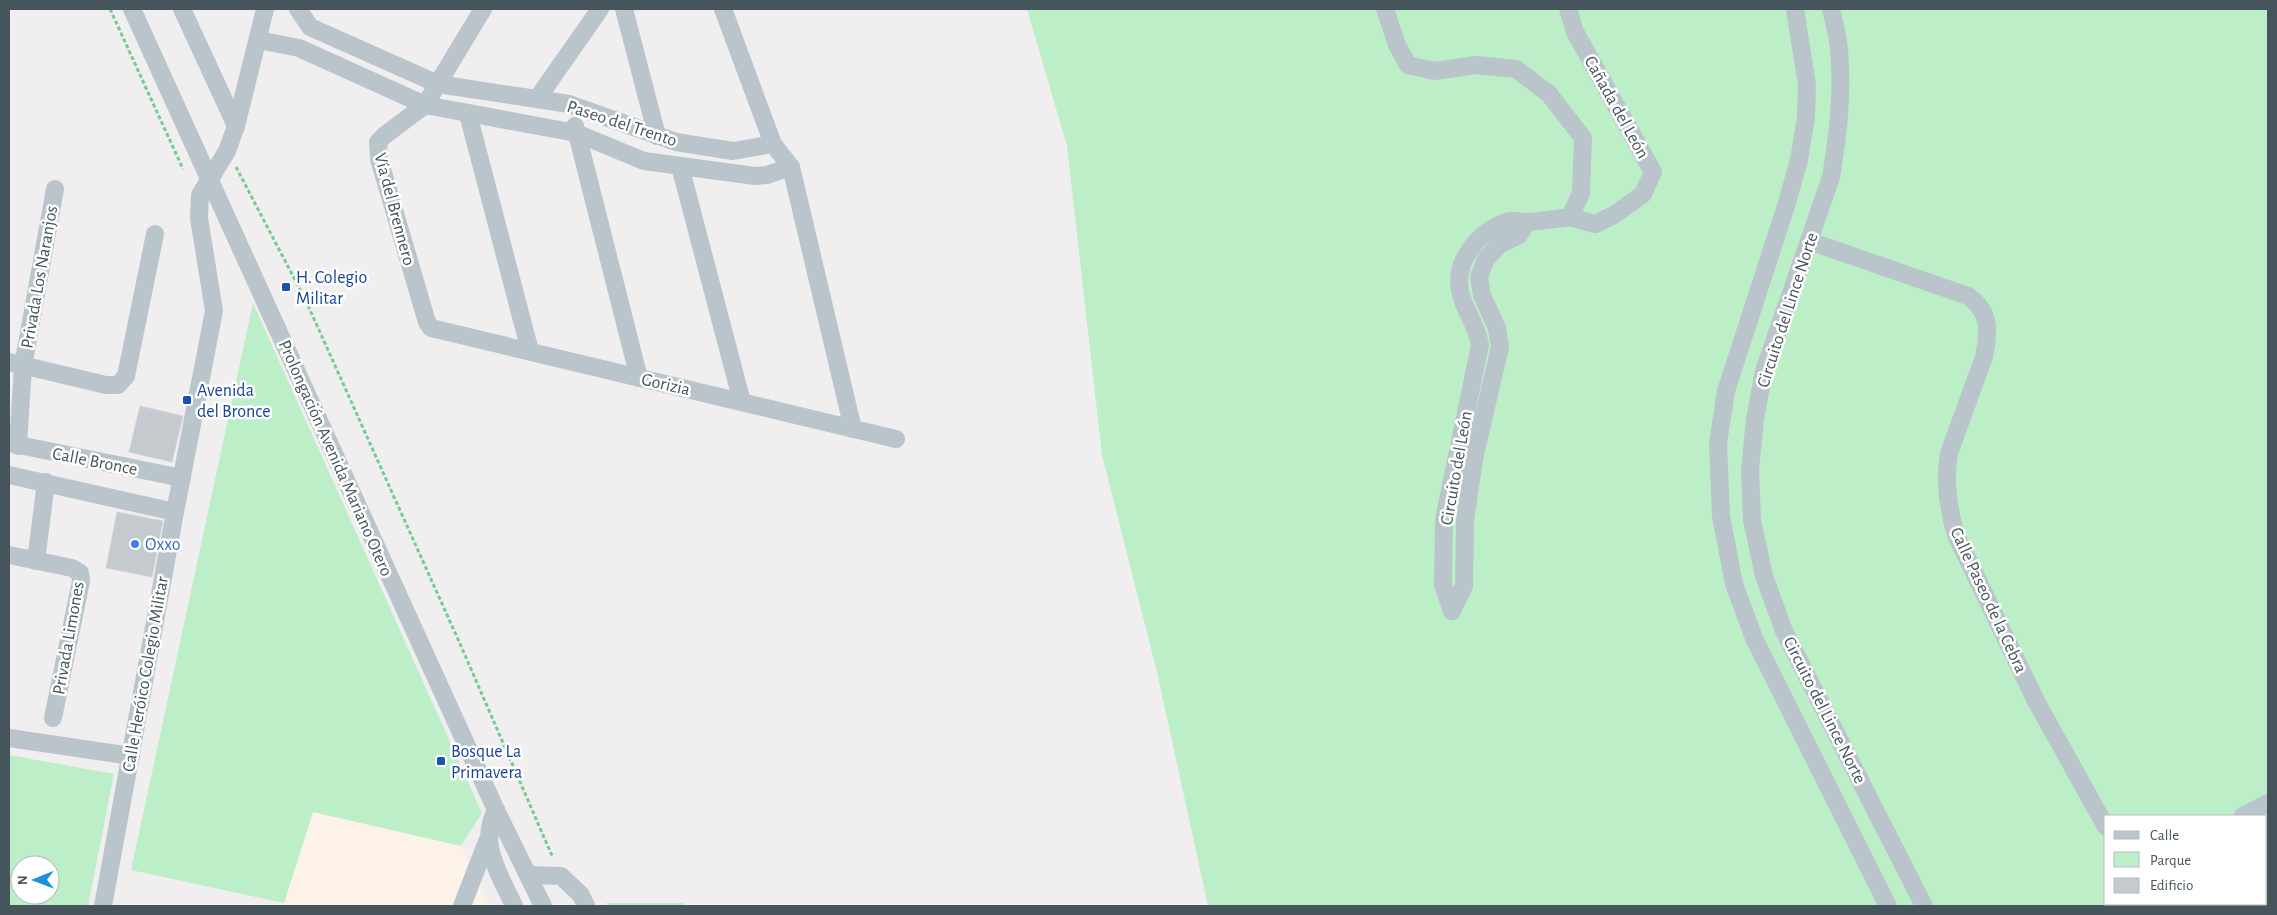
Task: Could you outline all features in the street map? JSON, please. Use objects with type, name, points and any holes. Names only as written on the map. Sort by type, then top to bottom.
[{"type":"street","name":"Prolongación Avenida Mariano Otero","points":[[132,9],[496,810],[530,875],[543,906]]},
{"type":"street","points":[[182,9],[236,126]]},
{"type":"street","name":"Calle Heróico Colegio Militar","points":[[103,906],[214,311],[199,218],[200,195],[227,151],[236,126],[265,9]]},
{"type":"street","points":[[298,9],[310,27],[299,48]]},
{"type":"street","points":[[425,106],[483,9]]},
{"type":"street","points":[[537,99],[600,9]]},
{"type":"street","points":[[624,9],[657,136]]},
{"type":"street","points":[[723,9],[773,144],[791,167],[853,429]]},
{"type":"street","points":[[1385,9],[1397,45],[1408,65],[1434,71],[1476,65],[1516,69],[1549,94],[1583,138],[1581,193],[1570,217]]},
{"type":"street","name":"Cañada del León","points":[[1568,9],[1575,32],[1653,172],[1643,194],[1614,216],[1595,224],[1570,217]]},
{"type":"street","name":"Circuito del Lince Norte","points":[[1795,9],[1806,76],[1806,117],[1799,160],[1786,206],[1726,391],[1718,444],[1721,516],[1734,584],[1754,638],[1888,906]]},
{"type":"street","name":"Circuito del Lince Norte","points":[[1831,9],[1839,49],[1841,80],[1838,129],[1832,177],[1764,371],[1750,470],[1752,520],[1764,576],[1784,631],[1924,906]]},
{"type":"street","name":"Paseo del Trento","points":[[310,27],[438,84],[569,104],[676,142],[734,151],[773,144]]},
{"type":"street","name":"Paseo del Trento","points":[[258,40],[299,48],[425,106],[576,133],[644,161],[755,176],[767,175],[791,167]]},
{"type":"street","points":[[569,104],[639,378]]},
{"type":"street","name":"Vía del Brennero","points":[[425,106],[378,142],[379,159],[427,322],[436,330]]},
{"type":"street","points":[[468,114],[530,351]]},
{"type":"street","points":[[680,166],[742,402]]},
{"type":"street","name":"Privada Los Naranjos","points":[[13,444],[16,364],[55,189]]},
{"type":"street","name":"Circuito del León","points":[[1527,222],[1519,235],[1500,244],[1486,259],[1479,277],[1482,295],[1497,328],[1500,347],[1474,459],[1465,521],[1464,586],[1452,610],[1443,585],[1444,519],[1480,345],[1477,329],[1461,295],[1459,277],[1468,250],[1482,235],[1510,221],[1527,222],[1570,217]]},
{"type":"street","name":"Privada Los Naranjos","points":[[16,364],[106,385],[118,384],[126,376],[155,234]]},
{"type":"street","name":"Calle Paseo de la Cebra","points":[[1809,241],[1968,296],[1981,306],[1988,326],[1987,342],[1984,357],[1949,453],[1946,468],[1949,511],[1956,536],[2036,701],[2104,823]]},
{"type":"street","name":"Gorizia","points":[[436,330],[896,439]]},
{"type":"street","name":"Calle Bronce","points":[[13,444],[182,478]]},
{"type":"street","name":"Calle Bronce","points":[[9,475],[175,512]]},
{"type":"street","points":[[36,561],[46,482]]},
{"type":"street","name":"Privada Limones","points":[[9,555],[72,568],[80,573],[81,581],[53,718]]},
{"type":"street","points":[[9,738],[131,756]]},
{"type":"street","points":[[2245,815],[2268,803]]},
{"type":"street","points":[[462,906],[488,839],[491,820],[496,810]]},
{"type":"street","points":[[488,839],[489,849],[514,906]]},
{"type":"street","points":[[530,875],[561,876],[580,895],[586,906]]},
{"type":"path","points":[[110,9],[183,169]]},
{"type":"path","points":[[242,178],[306,301],[461,646],[561,876]]},
{"type":"shaded area","points":[[313,812],[461,846],[490,906],[283,906]]},
{"type":"green space","points":[[1027,9],[2268,9],[2268,906],[1208,906],[1157,672],[1102,455],[1067,146]]},
{"type":"green space","points":[[253,303],[482,813],[461,846],[313,812],[284,903],[131,870]]},
{"type":"green space","points":[[9,755],[114,774],[88,906],[9,906]]},
{"type":"green space","points":[[606,903],[683,903],[682,906],[608,906]]},
{"type":"building","points":[[140,406],[183,416],[172,462],[129,452]]},
{"type":"building","name":"Oxxo","points":[[117,512],[163,521],[152,577],[106,568]]},
{"type":"place","name":"H. Colegio Militar","points":[[286,287]]},
{"type":"place","name":"Avenida del Bronce","points":[[187,400]]},
{"type":"place","name":"Oxxo","points":[[135,544]]},
{"type":"place","name":"Bosque La Primavera","points":[[441,761]]}]
